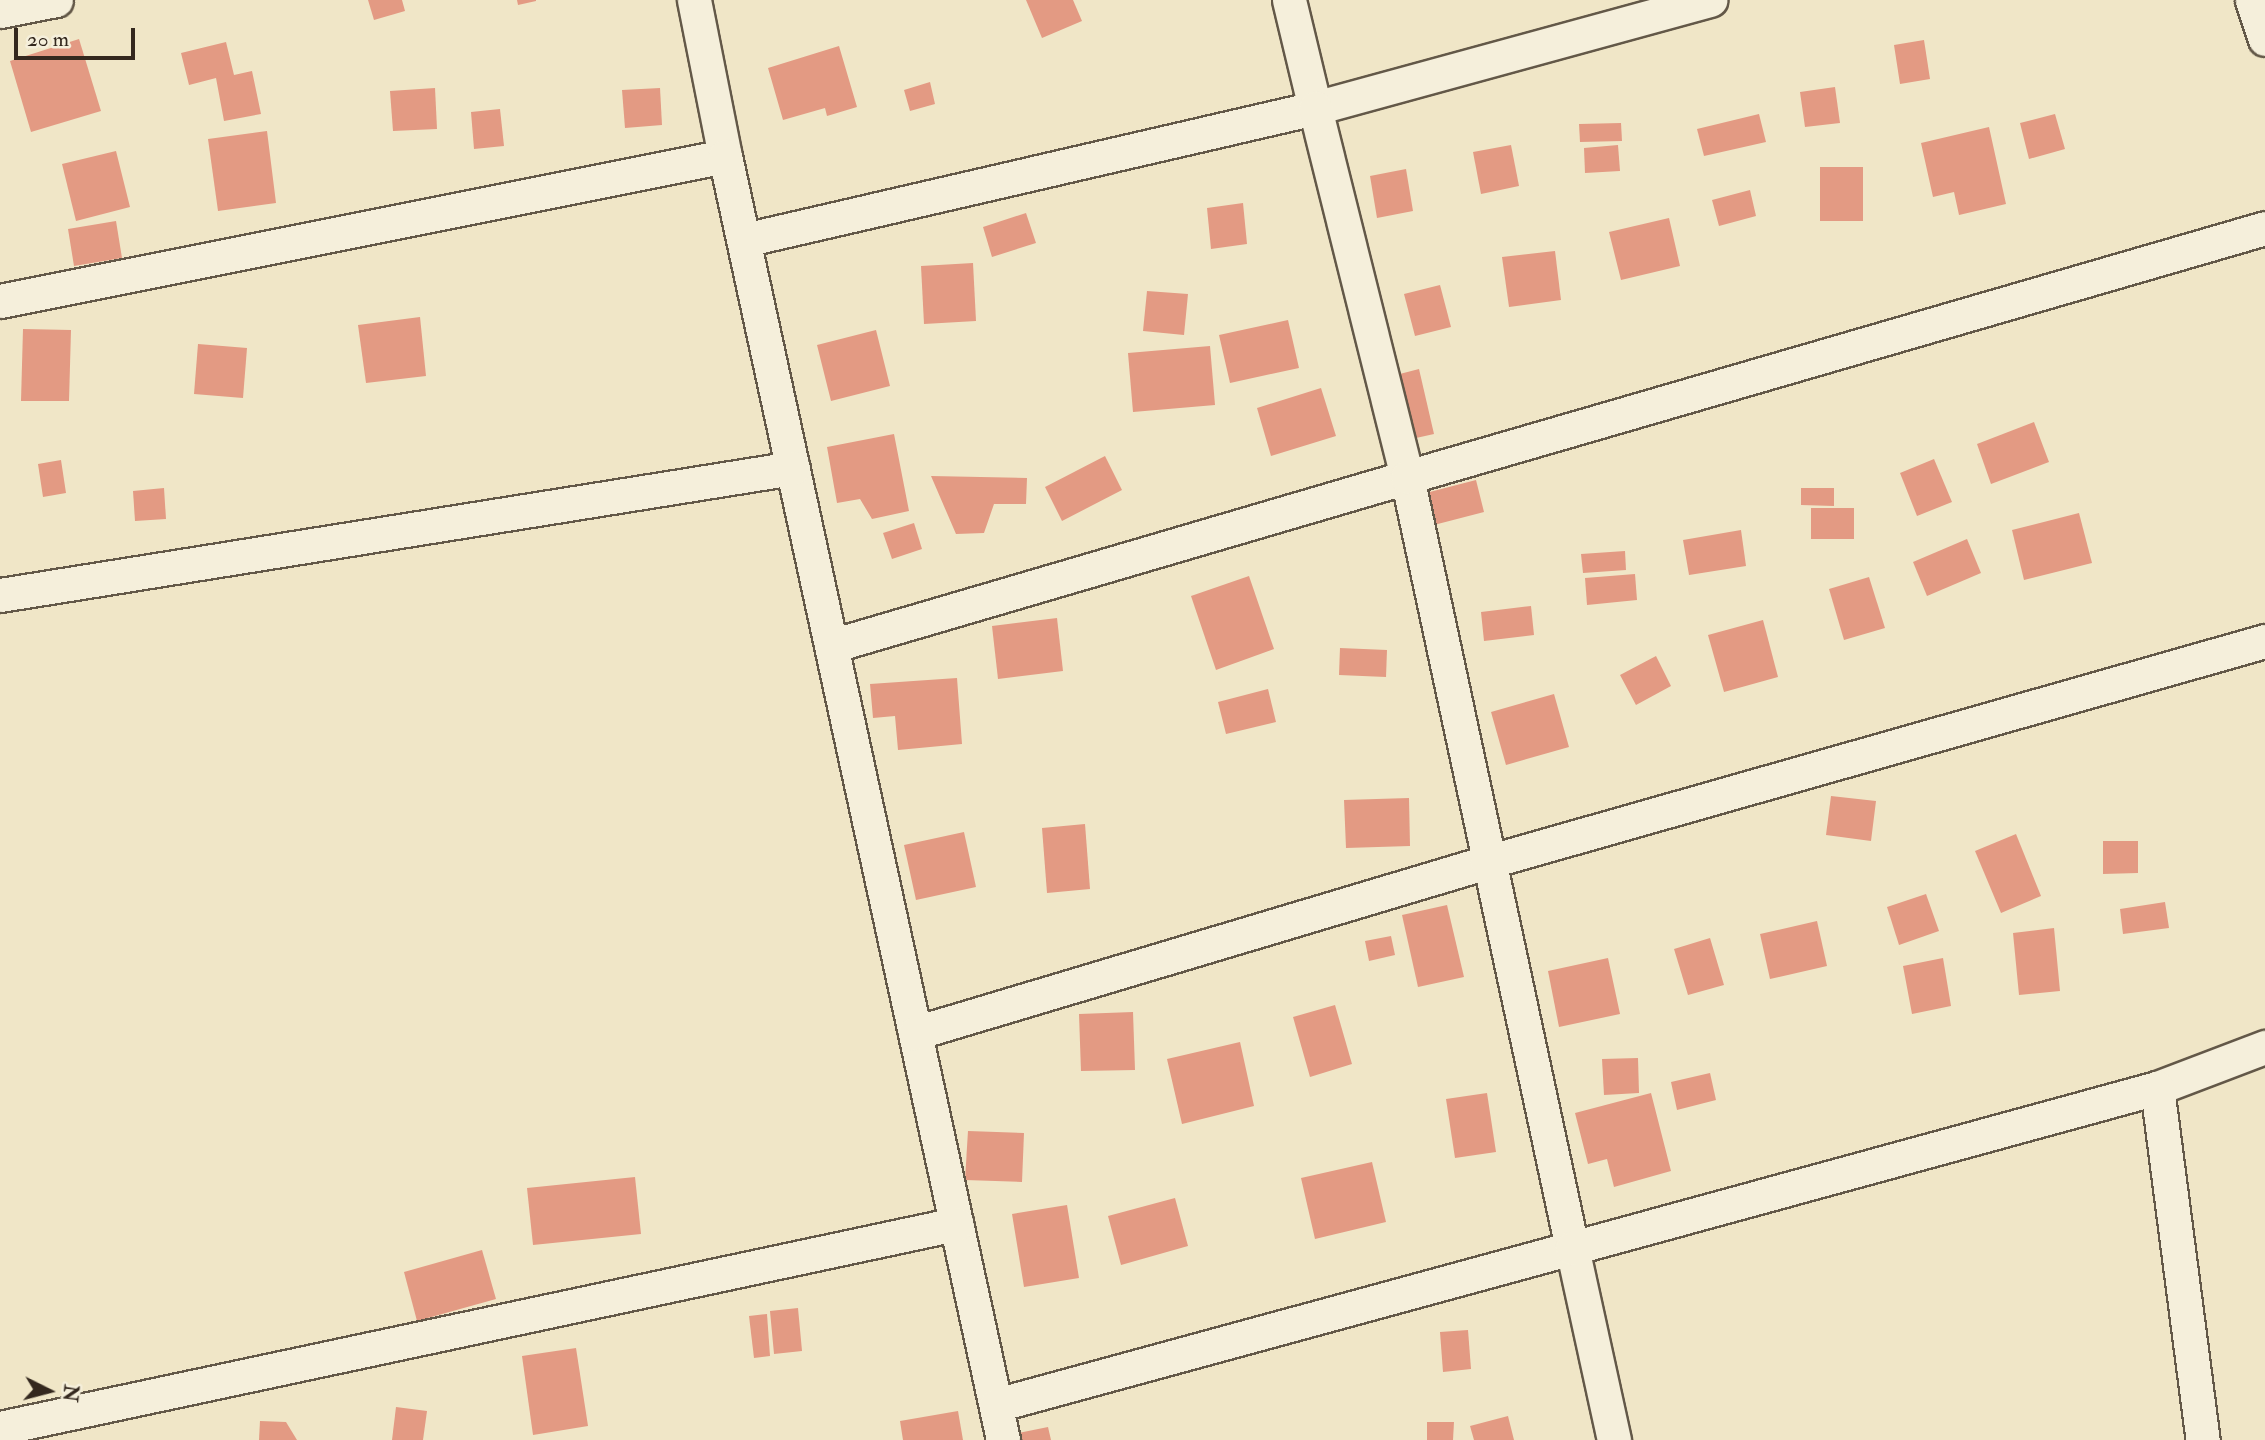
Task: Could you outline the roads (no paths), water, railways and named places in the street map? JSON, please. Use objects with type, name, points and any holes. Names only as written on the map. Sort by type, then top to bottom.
[{"type":"street","points":[[0,11],[56,0]]},
{"type":"street","points":[[694,0],[725,156],[1003,1440]]},
{"type":"street","points":[[1289,0],[1407,477],[1487,862],[1614,1440]]},
{"type":"street","points":[[744,240],[1315,108],[1711,0]]},
{"type":"street","points":[[2252,0],[2265,39]]},
{"type":"street","points":[[0,301],[725,156]]},
{"type":"street","points":[[831,646],[2265,228]]},
{"type":"street","points":[[0,595],[793,468]]},
{"type":"street","points":[[915,1034],[1487,862],[2265,641]]},
{"type":"street","points":[[996,1405],[2157,1088],[2265,1048]]},
{"type":"street","points":[[2157,1088],[2203,1440]]},
{"type":"street","points":[[0,1427],[956,1224]]}]
